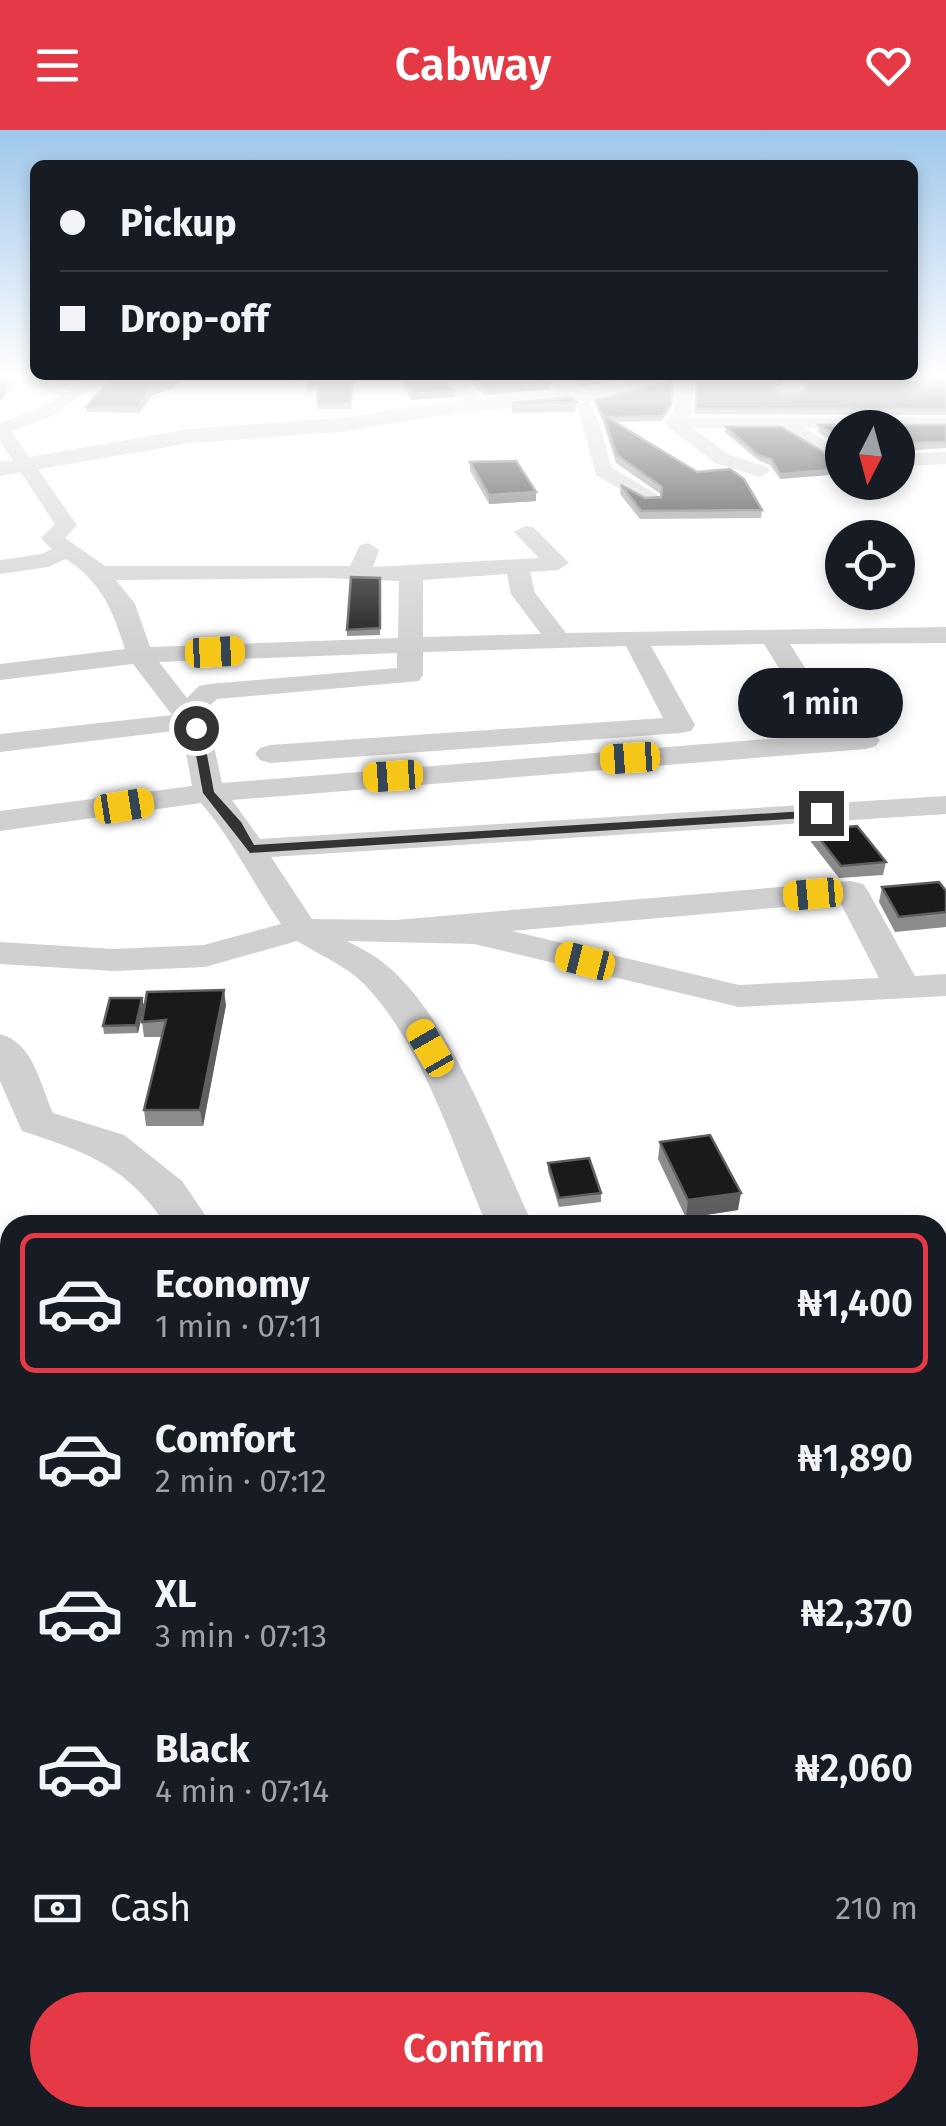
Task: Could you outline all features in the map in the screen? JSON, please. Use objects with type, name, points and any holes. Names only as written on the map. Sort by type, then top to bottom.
[{"type":"street","points":[[13,469],[66,525],[52,538],[100,574],[124,604],[140,655],[196,728],[208,793],[237,824],[302,929],[373,972],[408,1011],[430,1048],[505,1215]]},
{"type":"street","points":[[603,469],[651,499]]},
{"type":"street","points":[[754,469],[760,471]]},
{"type":"street","points":[[100,574],[324,570],[363,562],[411,574],[558,563],[526,532]]},
{"type":"street","points":[[0,566],[48,560],[66,550]]},
{"type":"street","points":[[517,566],[524,594],[558,641]]},
{"type":"street","points":[[0,743],[188,718],[208,692],[410,675],[411,574]]},
{"type":"street","points":[[0,672],[140,655],[634,638],[946,635]]},
{"type":"street","points":[[0,821],[208,793],[866,740],[792,672],[775,645],[775,636]]},
{"type":"street","points":[[270,754],[681,725],[634,638]]},
{"type":"street","points":[[13,645],[72,664]]},
{"type":"street","points":[[250,849],[946,804]]},
{"type":"street","points":[[396,931],[889,888]]},
{"type":"street","points":[[851,891],[903,988]]},
{"type":"street","points":[[0,953],[114,960],[204,956],[302,929],[474,933],[739,996],[946,986]]},
{"type":"street","points":[[0,1046],[16,1062],[26,1104],[37,1122],[109,1145],[166,1191],[182,1215]]},
{"type":"building","points":[[474,469],[521,469],[536,492],[489,495]]},
{"type":"building","points":[[637,469],[730,469],[744,479],[762,510],[641,511],[621,485],[645,498],[661,497],[662,487]]},
{"type":"building","points":[[777,469],[825,469],[780,474]]},
{"type":"building","points":[[351,577],[380,578],[380,628],[347,630]]},
{"type":"building","points":[[857,826],[886,862],[841,866],[813,830]]},
{"type":"building","points":[[939,882],[946,891],[946,912],[899,917],[882,887]]},
{"type":"building","points":[[224,990],[200,1110],[144,1110],[166,1020],[142,1022],[147,992]]},
{"type":"building","points":[[110,998],[142,998],[136,1025],[103,1026]]},
{"type":"building","points":[[710,1135],[741,1193],[688,1200],[660,1142]]},
{"type":"building","points":[[589,1158],[601,1193],[559,1198],[548,1163]]},
{"type":"route","points":[[196,728],[208,793],[237,824],[250,849],[821,813]]}]
